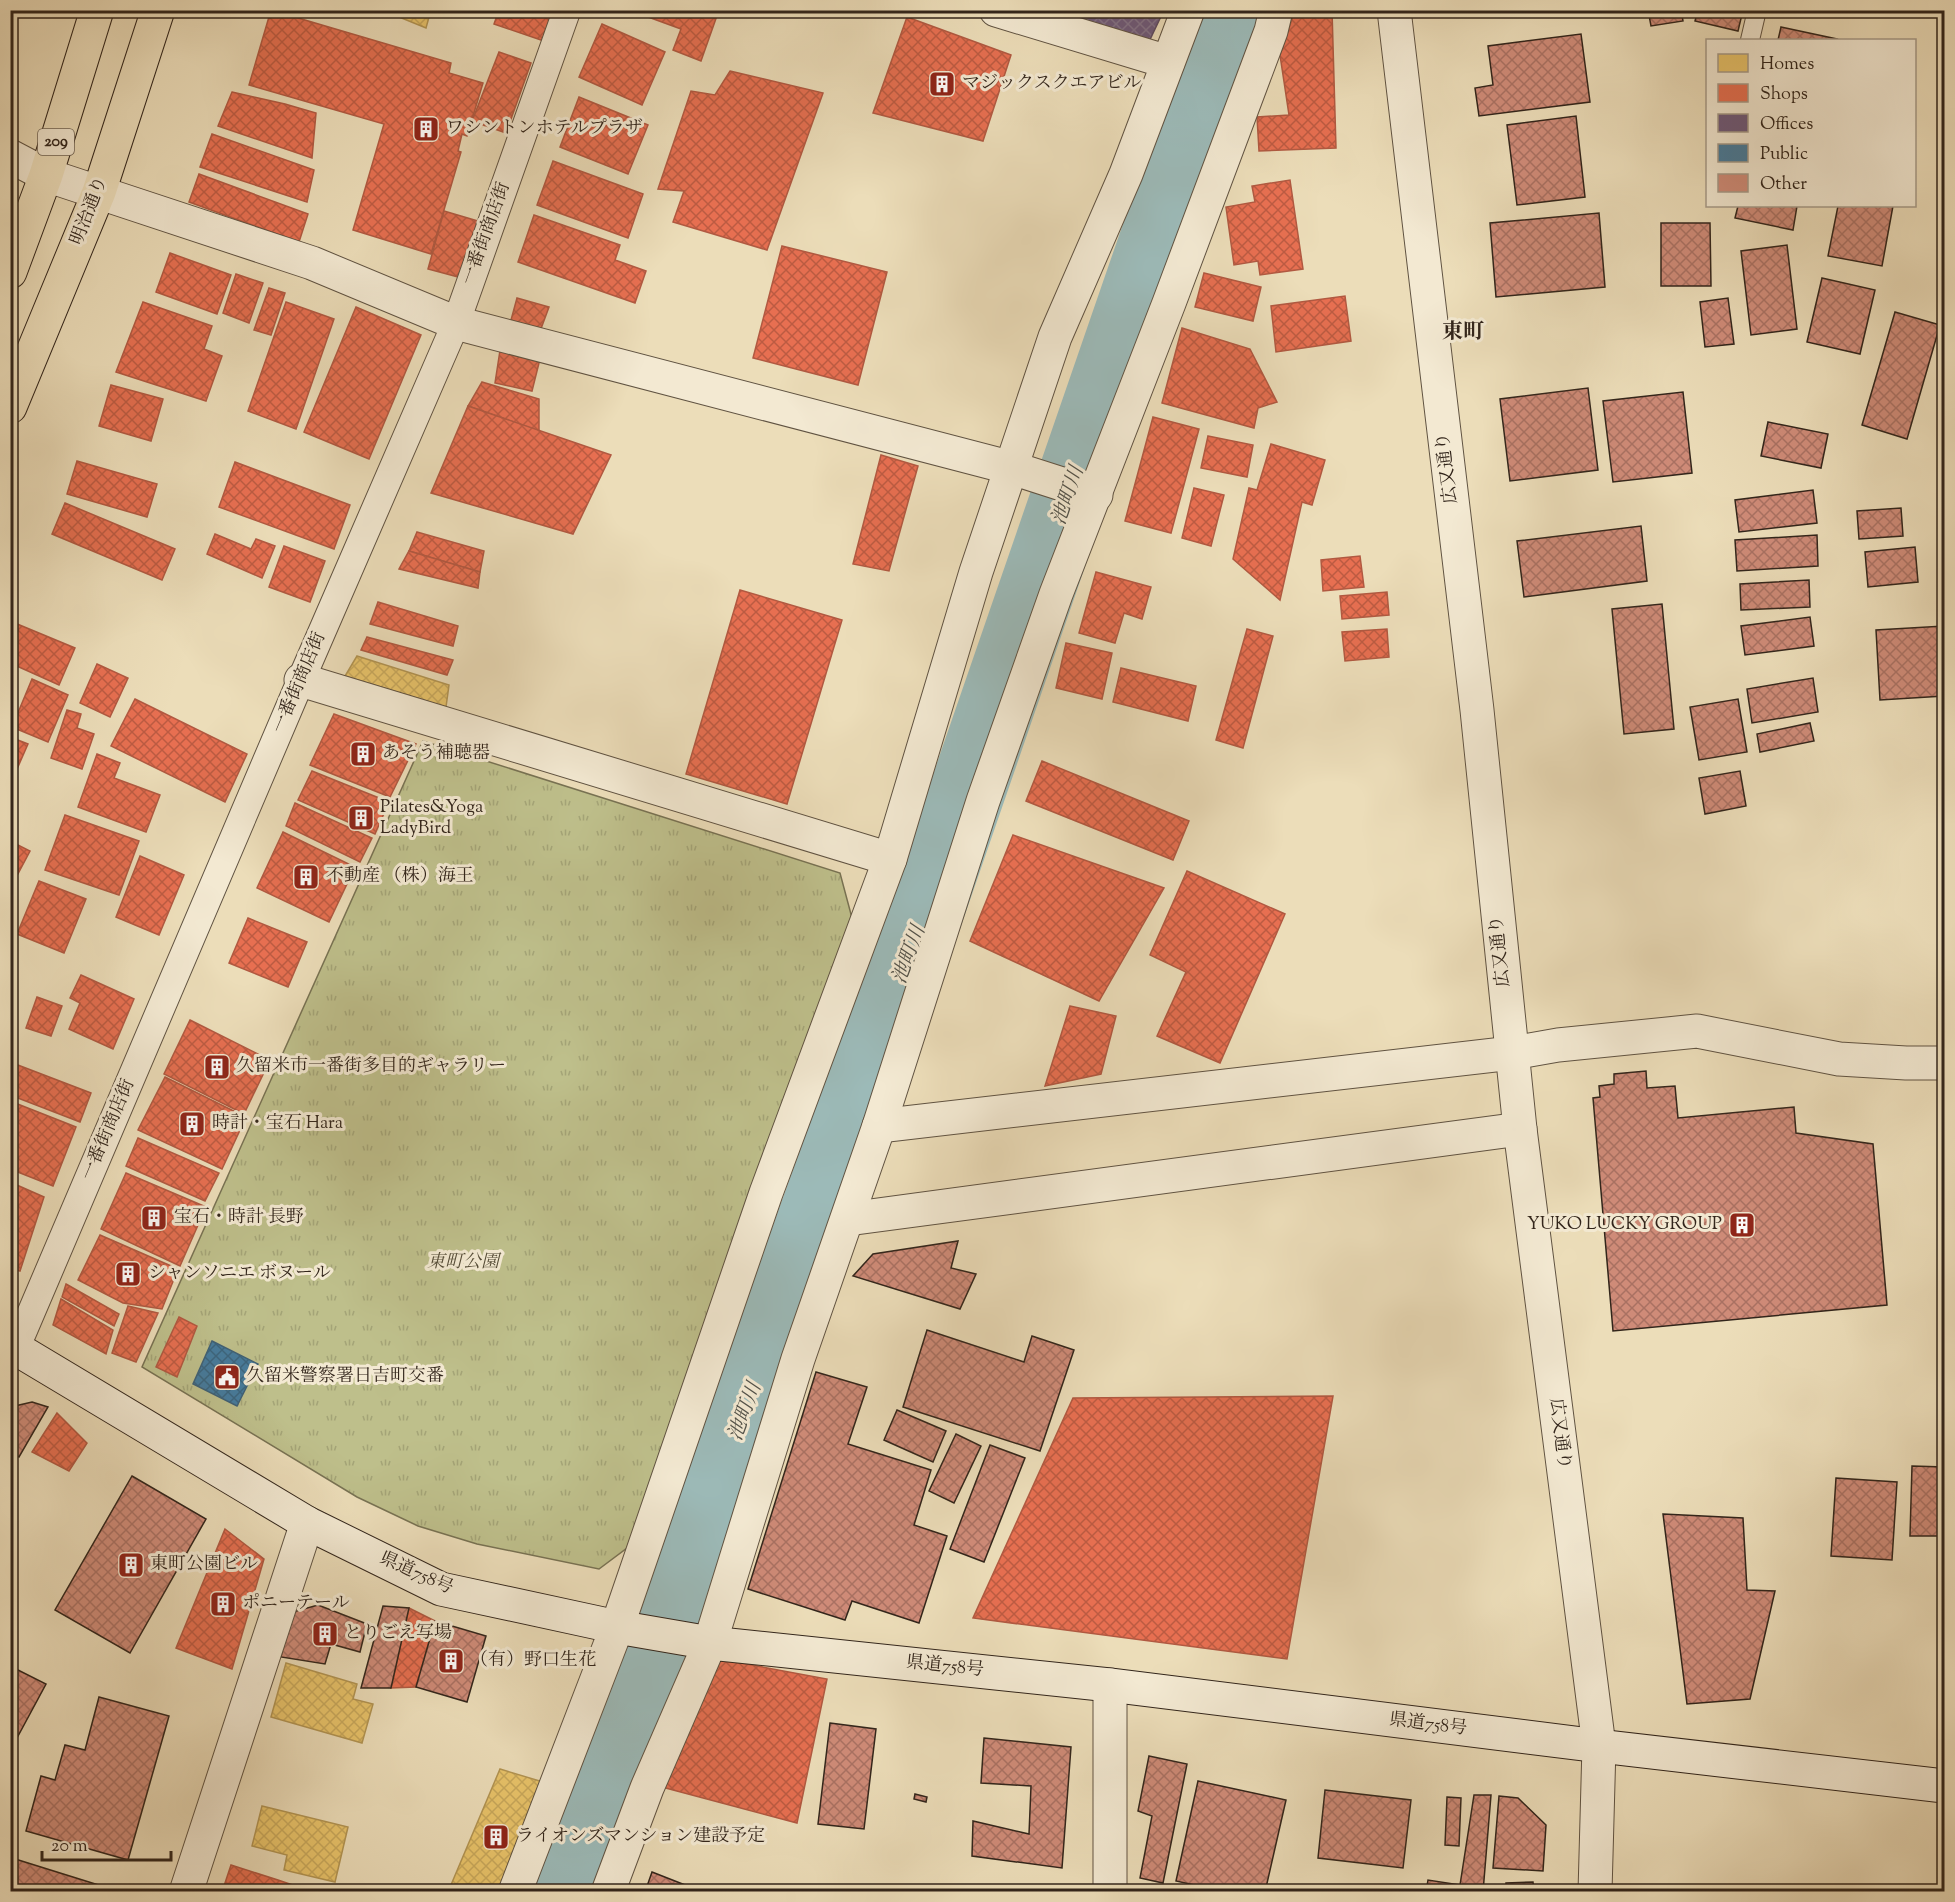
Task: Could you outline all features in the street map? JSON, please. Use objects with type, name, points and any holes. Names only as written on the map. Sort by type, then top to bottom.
[{"type":"highway","name":"209","points":[[10,272],[46,175],[97,10]]},
{"type":"highway","name":"明治通り","points":[[10,407],[99,192],[158,10]]},
{"type":"street","name":"一番街商店街","points":[[12,1353],[456,323],[567,10]]},
{"type":"street","points":[[996,10],[1168,62]]},
{"type":"street","points":[[515,1892],[617,1627],[766,1193],[890,859],[976,572],[1055,337],[1126,174],[1188,10]]},
{"type":"street","points":[[608,1892],[647,1788],[710,1643],[798,1359],[879,1126],[983,801],[1056,594],[1263,53],[1276,10]]},
{"type":"street","name":"広又通り","points":[[1394,10],[1477,710],[1520,1129],[1599,1746],[1595,1892]]},
{"type":"street","points":[[10,156],[46,175],[312,263],[456,323],[1012,468],[1095,495]]},
{"type":"street","points":[[301,680],[890,859]]},
{"type":"street","points":[[879,1126],[1512,1053],[1557,1045],[1697,1031],[1839,1059],[1944,1063]]},
{"type":"street","points":[[848,1219],[1520,1129]]},
{"type":"street","name":"県道758号","points":[[12,1353],[307,1523],[441,1589],[617,1627],[710,1643],[1110,1684],[1599,1746],[1944,1786]]},
{"type":"street","points":[[186,1892],[307,1523]]},
{"type":"street","points":[[1110,1684],[1110,1892]]},
{"type":"lane","points":[[1750,39],[1757,10]]},
{"type":"green space","name":"東町公園","points":[[423,741],[840,873],[852,918],[627,1548],[599,1569],[477,1544],[418,1526],[357,1497],[142,1367]]},
{"type":"building: Homes","points":[[382,10],[431,10],[426,28]]},
{"type":"building: Homes","points":[[1464,10],[1500,10],[1465,16]]},
{"type":"building: Homes","points":[[357,656],[449,685],[446,707],[345,676]]},
{"type":"building: Homes","points":[[286,1663],[357,1684],[353,1699],[373,1704],[362,1743],[271,1717]]},
{"type":"building: Homes","name":"ライオンズマンション建設予定","points":[[500,1769],[543,1782],[499,1892],[448,1892]]},
{"type":"building: Homes","points":[[262,1806],[348,1827],[335,1882],[284,1870],[287,1855],[252,1846]]},
{"type":"building: Shops","name":"ワシントンホテルプラザ","points":[[271,10],[451,63],[449,73],[483,83],[467,136],[462,134],[458,151],[461,152],[431,254],[353,230],[384,124],[249,85]]},
{"type":"building: Shops","points":[[499,10],[555,10],[544,41],[494,24]]},
{"type":"building: Shops","points":[[629,10],[719,10],[701,61],[673,50],[681,29]]},
{"type":"building: Shops","points":[[1295,10],[1332,10],[1336,148],[1259,151],[1257,117],[1289,115],[1280,55]]},
{"type":"building: Shops","name":"マジックスクエアビル","points":[[907,17],[1011,55],[983,141],[873,113]]},
{"type":"building: Shops","points":[[602,24],[665,52],[642,105],[579,77]]},
{"type":"building: Shops","points":[[499,52],[531,63],[506,133],[472,121]]},
{"type":"building: Shops","points":[[730,71],[823,93],[767,250],[673,222],[684,191],[658,189],[691,91],[715,95]]},
{"type":"building: Shops","points":[[232,92],[316,113],[312,158],[218,126]]},
{"type":"building: Shops","points":[[579,97],[648,125],[628,174],[560,147]]},
{"type":"building: Shops","points":[[212,134],[314,170],[307,202],[200,167]]},
{"type":"building: Shops","points":[[553,161],[643,194],[628,238],[537,205]]},
{"type":"building: Shops","points":[[199,174],[308,214],[299,242],[189,202]]},
{"type":"building: Shops","points":[[1290,180],[1303,269],[1260,275],[1258,261],[1234,265],[1226,207],[1255,202],[1252,186]]},
{"type":"building: Shops","points":[[444,211],[478,221],[462,278],[428,269]]},
{"type":"building: Shops","points":[[534,215],[620,245],[615,260],[646,271],[635,303],[518,262]]},
{"type":"building: Shops","points":[[782,246],[887,272],[858,385],[753,358]]},
{"type":"building: Shops","points":[[170,253],[231,275],[217,314],[156,292]]},
{"type":"building: Shops","points":[[1204,273],[1261,287],[1253,321],[1195,307]]},
{"type":"building: Shops","points":[[236,274],[263,283],[249,323],[223,313]]},
{"type":"building: Shops","points":[[269,288],[285,293],[271,335],[254,330]]},
{"type":"building: Shops","points":[[1345,296],[1351,341],[1276,352],[1271,306]]},
{"type":"building: Shops","points":[[517,298],[549,307],[538,337],[508,331]]},
{"type":"building: Shops","points":[[143,302],[212,326],[204,349],[222,356],[206,401],[116,372]]},
{"type":"building: Shops","points":[[286,302],[334,319],[296,429],[248,411]]},
{"type":"building: Shops","points":[[356,307],[421,335],[369,459],[304,432]]},
{"type":"building: Shops","points":[[1182,328],[1250,349],[1277,402],[1258,408],[1254,428],[1162,403]]},
{"type":"building: Shops","points":[[501,344],[540,359],[532,391],[495,383]]},
{"type":"building: Shops","points":[[482,382],[539,399],[539,431],[468,406]]},
{"type":"building: Shops","points":[[111,385],[163,399],[151,441],[99,426]]},
{"type":"building: Shops","points":[[468,406],[611,455],[573,534],[431,493]]},
{"type":"building: Shops","points":[[1153,417],[1199,429],[1171,533],[1125,521]]},
{"type":"building: Shops","points":[[1208,436],[1253,445],[1247,477],[1201,468]]},
{"type":"building: Shops","points":[[1271,444],[1325,460],[1312,505],[1302,502],[1280,600],[1233,559],[1249,488],[1257,490]]},
{"type":"building: Shops","points":[[881,455],[918,466],[889,571],[853,564]]},
{"type":"building: Shops","points":[[77,461],[157,484],[147,517],[67,494]]},
{"type":"building: Shops","points":[[235,462],[350,505],[334,549],[219,507]]},
{"type":"building: Shops","points":[[1194,488],[1224,495],[1211,546],[1182,538]]},
{"type":"building: Shops","points":[[65,503],[175,549],[162,580],[52,534]]},
{"type":"building: Shops","points":[[417,532],[484,551],[480,572],[409,551]]},
{"type":"building: Shops","points":[[215,534],[251,549],[256,539],[275,546],[262,578],[207,554]]},
{"type":"building: Shops","points":[[284,546],[325,561],[310,602],[269,587]]},
{"type":"building: Shops","points":[[409,551],[480,572],[478,588],[399,569]]},
{"type":"building: Shops","points":[[1360,556],[1364,587],[1323,591],[1321,560]]},
{"type":"building: Shops","points":[[1096,572],[1151,587],[1142,619],[1124,613],[1115,643],[1079,633]]},
{"type":"building: Shops","points":[[740,590],[842,620],[787,804],[686,774]]},
{"type":"building: Shops","points":[[1387,592],[1389,615],[1342,619],[1340,596]]},
{"type":"building: Shops","points":[[378,602],[458,626],[453,646],[370,624]]},
{"type":"building: Shops","points":[[10,621],[75,648],[59,685],[10,663]]},
{"type":"building: Shops","points":[[1247,629],[1273,636],[1243,748],[1216,740]]},
{"type":"building: Shops","points":[[1387,629],[1389,657],[1345,661],[1342,632]]},
{"type":"building: Shops","points":[[367,637],[453,660],[447,675],[361,650]]},
{"type":"building: Shops","points":[[1066,643],[1112,653],[1102,699],[1056,688]]},
{"type":"building: Shops","points":[[97,664],[128,678],[110,717],[80,703]]},
{"type":"building: Shops","points":[[1121,668],[1196,686],[1188,721],[1113,702]]},
{"type":"building: Shops","points":[[32,679],[68,695],[48,742],[12,727]]},
{"type":"building: Shops","points":[[135,699],[247,754],[225,802],[111,746]]},
{"type":"building: Shops","points":[[67,710],[81,714],[77,728],[94,734],[82,769],[51,758]]},
{"type":"building: Shops","name":"あそう補聴器","points":[[334,714],[416,744],[390,797],[310,765]]},
{"type":"building: Shops","points":[[10,737],[28,744],[10,785]]},
{"type":"building: Shops","points":[[97,754],[120,763],[114,778],[160,795],[146,832],[78,807]]},
{"type":"building: Shops","points":[[1042,761],[1189,821],[1173,860],[1026,801]]},
{"type":"building: Shops","name":"Pilates&Yoga LadyBird","points":[[312,771],[389,802],[375,834],[298,800]]},
{"type":"building: Shops","points":[[295,803],[372,838],[360,862],[286,826]]},
{"type":"building: Shops","points":[[65,815],[139,841],[119,895],[45,870]]},
{"type":"building: Shops","name":"不動産 （株）海王","points":[[283,832],[355,867],[329,922],[257,888]]},
{"type":"building: Shops","points":[[1013,835],[1164,888],[1099,1001],[970,941]]},
{"type":"building: Shops","points":[[10,841],[30,851],[10,889]]},
{"type":"building: Shops","points":[[140,856],[184,875],[159,935],[116,917]]},
{"type":"building: Shops","points":[[1187,871],[1285,914],[1220,1063],[1157,1036],[1186,972],[1150,955]]},
{"type":"building: Shops","points":[[39,881],[86,899],[64,953],[17,934]]},
{"type":"building: Shops","points":[[248,918],[307,942],[288,987],[229,963]]},
{"type":"building: Shops","points":[[81,975],[134,999],[113,1049],[69,1029],[80,1003],[70,998]]},
{"type":"building: Shops","points":[[37,997],[62,1006],[51,1036],[26,1028]]},
{"type":"building: Shops","points":[[1070,1006],[1116,1016],[1101,1074],[1045,1086]]},
{"type":"building: Shops","name":"久留米市一番街多目的ギャラリー","points":[[190,1020],[270,1060],[244,1114],[164,1074]]},
{"type":"building: Shops","points":[[10,1062],[91,1093],[80,1122],[10,1095]]},
{"type":"building: Shops","name":"時計・宝石 Hara","points":[[165,1077],[246,1117],[222,1169],[138,1130]]},
{"type":"building: Shops","points":[[10,1101],[76,1127],[53,1186],[10,1169]]},
{"type":"building: Shops","points":[[138,1138],[219,1173],[205,1201],[126,1166]]},
{"type":"building: Shops","name":"宝石・時計 長野","points":[[126,1173],[206,1207],[180,1266],[101,1229]]},
{"type":"building: Shops","points":[[10,1182],[44,1197],[20,1271],[10,1268]]},
{"type":"building: Shops","name":"シャンソニエ ボヌール","points":[[100,1235],[178,1269],[162,1309],[123,1303],[78,1280]]},
{"type":"building: Shops","points":[[66,1284],[119,1314],[114,1326],[62,1297]]},
{"type":"building: Shops","points":[[61,1299],[113,1330],[106,1354],[53,1325]]},
{"type":"building: Shops","points":[[128,1306],[158,1313],[136,1362],[112,1353]]},
{"type":"building: Shops","points":[[179,1317],[197,1326],[177,1377],[156,1367]]},
{"type":"building: Shops","points":[[1333,1396],[1287,1659],[973,1618],[1073,1398]]},
{"type":"building: Shops","points":[[57,1413],[87,1443],[69,1471],[32,1452]]},
{"type":"building: Shops","name":"ポニーテール","points":[[225,1529],[264,1559],[232,1669],[176,1648]]},
{"type":"building: Shops","points":[[409,1608],[435,1621],[416,1687],[391,1688]]},
{"type":"building: Shops","points":[[714,1658],[827,1679],[797,1823],[658,1786]]},
{"type":"building: Shops","points":[[231,1865],[278,1880],[313,1892],[222,1892]]},
{"type":"building: Offices","points":[[1062,10],[1164,10],[1145,50],[1057,26]]},
{"type":"building: Public","points":[[212,1341],[258,1364],[237,1406],[193,1384]]},
{"type":"building: Other","points":[[1648,10],[1681,10],[1683,21],[1651,26]]},
{"type":"building: Other","points":[[1698,10],[1743,10],[1738,31],[1695,21]]},
{"type":"building: Other","points":[[1781,27],[1837,39],[1778,39]]},
{"type":"building: Other","points":[[1581,34],[1590,102],[1479,116],[1475,88],[1493,85],[1488,46]]},
{"type":"building: Other","points":[[1576,116],[1585,197],[1517,205],[1507,125]]},
{"type":"building: Other","points":[[1738,207],[1797,207],[1793,230],[1735,218]]},
{"type":"building: Other","points":[[1838,207],[1893,207],[1882,266],[1828,256]]},
{"type":"building: Other","points":[[1599,213],[1605,287],[1496,297],[1490,223]]},
{"type":"building: Other","points":[[1661,223],[1710,223],[1711,286],[1661,286]]},
{"type":"building: Other","points":[[1787,245],[1797,329],[1751,335],[1741,251]]},
{"type":"building: Other","points":[[1822,278],[1875,290],[1860,354],[1807,342]]},
{"type":"building: Other","points":[[1728,298],[1734,344],[1705,347],[1700,302]]},
{"type":"building: Other","points":[[1895,312],[1940,325],[1907,439],[1862,425]]},
{"type":"building: Other","points":[[1588,388],[1598,470],[1510,481],[1500,399]]},
{"type":"building: Other","points":[[1683,392],[1692,473],[1613,482],[1603,401]]},
{"type":"building: Other","points":[[1768,422],[1828,434],[1821,468],[1761,456]]},
{"type":"building: Other","points":[[1813,490],[1817,523],[1739,532],[1735,500]]},
{"type":"building: Other","points":[[1901,508],[1903,536],[1859,539],[1857,511]]},
{"type":"building: Other","points":[[1641,526],[1647,581],[1524,597],[1517,541]]},
{"type":"building: Other","points":[[1817,535],[1818,566],[1737,571],[1735,540]]},
{"type":"building: Other","points":[[1915,547],[1918,582],[1868,587],[1865,552]]},
{"type":"building: Other","points":[[1809,580],[1810,607],[1741,610],[1740,584]]},
{"type":"building: Other","points":[[1662,604],[1674,729],[1624,734],[1612,609]]},
{"type":"building: Other","points":[[1810,617],[1814,646],[1745,655],[1741,626]]},
{"type":"building: Other","points":[[1944,626],[1944,696],[1880,700],[1876,630]]},
{"type":"building: Other","points":[[1813,678],[1818,712],[1752,723],[1747,689]]},
{"type":"building: Other","points":[[1738,699],[1747,752],[1699,760],[1690,707]]},
{"type":"building: Other","points":[[1810,723],[1814,741],[1760,752],[1757,734]]},
{"type":"building: Other","points":[[1740,771],[1746,806],[1705,814],[1699,778]]},
{"type":"building: Other","name":"YUKO LUCKY GROUP","points":[[1646,1071],[1647,1088],[1675,1086],[1678,1118],[1794,1107],[1796,1133],[1873,1144],[1887,1305],[1613,1331],[1593,1098],[1600,1097],[1599,1086],[1614,1084],[1614,1074]]},
{"type":"building: Other","points":[[958,1241],[951,1268],[976,1274],[960,1309],[853,1276],[873,1254]]},
{"type":"building: Other","points":[[927,1330],[1024,1362],[1032,1336],[1074,1350],[1040,1451],[903,1407]]},
{"type":"building: Other","points":[[816,1372],[867,1387],[848,1444],[931,1470],[914,1525],[947,1536],[919,1623],[852,1601],[845,1620],[748,1589]]},
{"type":"building: Other","points":[[32,1402],[48,1407],[19,1457],[10,1452],[10,1415],[15,1406]]},
{"type":"building: Other","points":[[897,1410],[946,1431],[933,1462],[884,1440]]},
{"type":"building: Other","points":[[956,1434],[981,1446],[954,1503],[929,1491]]},
{"type":"building: Other","points":[[990,1445],[1025,1458],[984,1562],[950,1549]]},
{"type":"building: Other","points":[[1912,1466],[1944,1467],[1944,1536],[1910,1536]]},
{"type":"building: Other","name":"東町公園ビル","points":[[132,1476],[206,1519],[130,1653],[55,1610]]},
{"type":"building: Other","points":[[1836,1478],[1897,1482],[1892,1560],[1831,1556]]},
{"type":"building: Other","points":[[1663,1514],[1743,1518],[1747,1590],[1775,1591],[1750,1699],[1687,1704]]},
{"type":"building: Other","name":"とりごえ写場","points":[[318,1605],[367,1624],[360,1652],[331,1644],[325,1664],[281,1657],[289,1613]]},
{"type":"building: Other","points":[[383,1606],[409,1608],[391,1688],[361,1688]]},
{"type":"building: Other","name":"（有）野口生花","points":[[435,1621],[486,1636],[467,1702],[416,1687]]},
{"type":"building: Other","points":[[1944,1628],[1944,1670],[1941,1670]]},
{"type":"building: Other","points":[[10,1666],[46,1684],[10,1751]]},
{"type":"building: Other","points":[[99,1697],[169,1716],[128,1860],[26,1831],[41,1776],[55,1780],[65,1745],[85,1750]]},
{"type":"building: Other","points":[[830,1723],[876,1729],[864,1829],[818,1824]]},
{"type":"building: Other","points":[[984,1738],[1071,1747],[1062,1868],[972,1856],[973,1821],[1029,1834],[1031,1786],[981,1783]]},
{"type":"building: Other","points":[[1149,1756],[1187,1764],[1163,1883],[1140,1878],[1152,1816],[1138,1811]]},
{"type":"building: Other","points":[[1198,1781],[1286,1800],[1265,1892],[1226,1892],[1176,1881]]},
{"type":"building: Other","points":[[1325,1790],[1411,1800],[1403,1868],[1318,1858]]},
{"type":"building: Other","points":[[915,1794],[927,1797],[926,1802],[914,1799]]},
{"type":"building: Other","points":[[1474,1795],[1491,1795],[1483,1892],[1426,1892],[1428,1880],[1460,1885]]},
{"type":"building: Other","points":[[1499,1796],[1518,1798],[1546,1825],[1543,1871],[1493,1868]]},
{"type":"building: Other","points":[[1447,1797],[1461,1798],[1459,1846],[1445,1845]]},
{"type":"building: Other","points":[[12,1858],[121,1892],[10,1892]]},
{"type":"building: Other","points":[[652,1872],[703,1892],[645,1892]]},
{"type":"building: Other","points":[[1533,1882],[1534,1892],[1506,1892],[1506,1883]]},
{"type":"waterway","name":"池町川","points":[[563,1892],[652,1675],[924,917],[1237,10]]},
{"type":"place","name":"マジックスクエアビル","points":[[942,84]]},
{"type":"place","name":"ワシントンホテルプラザ","points":[[426,129]]},
{"type":"place","name":"あそう補聴器","points":[[363,754]]},
{"type":"place","name":"Pilates&Yoga LadyBird","points":[[361,818]]},
{"type":"place","name":"不動産 （株）海王","points":[[306,877]]},
{"type":"place","name":"久留米市一番街多目的ギャラリー","points":[[217,1067]]},
{"type":"place","name":"時計・宝石 Hara","points":[[192,1124]]},
{"type":"place","name":"宝石・時計 長野","points":[[154,1218]]},
{"type":"place","name":"YUKO LUCKY GROUP","points":[[1742,1225]]},
{"type":"place","name":"シャンソニエ ボヌール","points":[[128,1274]]},
{"type":"place","name":"久留米警察署日吉町交番","points":[[227,1377]]},
{"type":"place","name":"東町公園ビル","points":[[131,1565]]},
{"type":"place","name":"ポニーテール","points":[[223,1604]]},
{"type":"place","name":"とりごえ写場","points":[[325,1634]]},
{"type":"place","name":"（有）野口生花","points":[[451,1661]]},
{"type":"place","name":"ライオンズマンション建設予定","points":[[496,1837]]},
{"type":"district","name":"東町","points":[[1463,333]]}]
